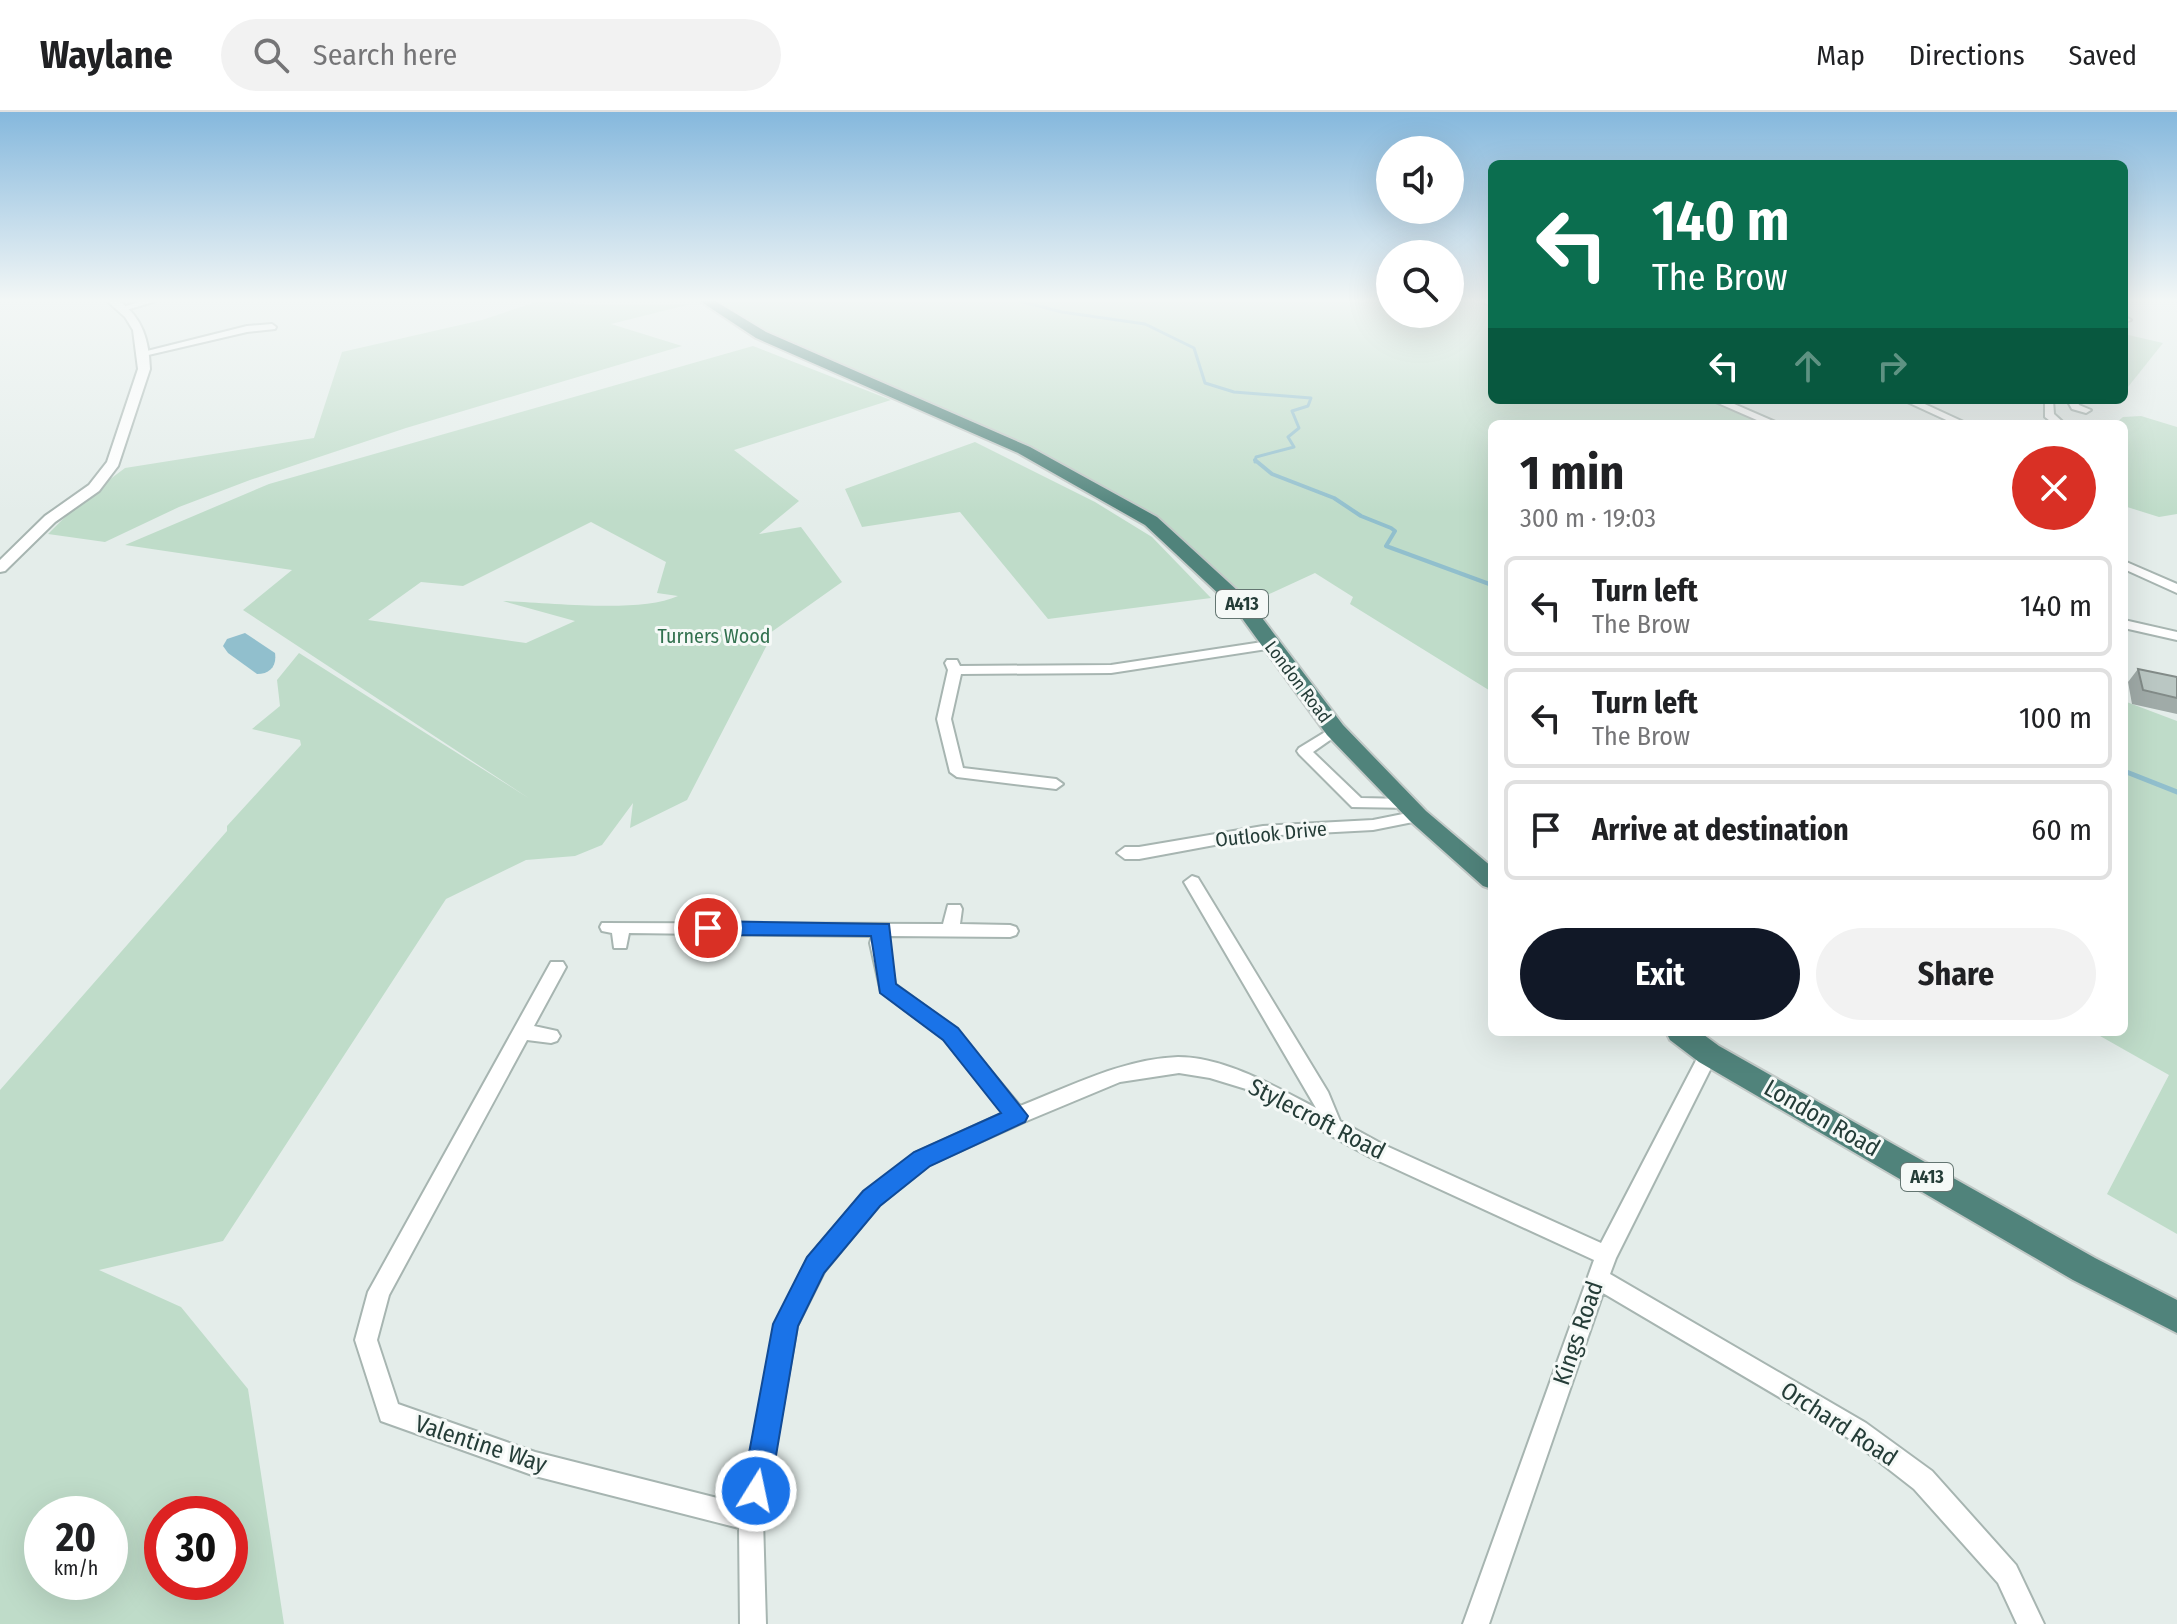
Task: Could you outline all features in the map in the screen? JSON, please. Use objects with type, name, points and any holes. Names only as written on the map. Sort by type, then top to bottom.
[{"type":"highway","name":"London Road","points":[[846,372],[1024,450],[1151,521],[1227,588],[1335,730],[1412,810],[1488,876]]},
{"type":"highway","name":"London Road","points":[[1685,1036],[1709,1054],[2084,1269],[2177,1317]]},
{"type":"street","points":[[0,568],[50,519],[94,488],[113,463],[143,372]]},
{"type":"street","points":[[1726,404],[1765,420]]},
{"type":"street","points":[[1917,404],[1954,420]]},
{"type":"street","points":[[2074,404],[2086,410]]},
{"type":"street","points":[[2128,567],[2177,589]]},
{"type":"street","points":[[2128,625],[2177,636]]},
{"type":"street","points":[[1056,784],[957,772],[944,719],[953,666],[1111,669],[1269,645]]},
{"type":"street","points":[[1335,730],[1304,751],[1357,803],[1412,810]]},
{"type":"street","name":"Outlook Drive","points":[[1125,853],[1263,831],[1373,825],[1412,810]]},
{"type":"street","points":[[1192,882],[1321,1098],[1333,1127]]},
{"type":"street","points":[[951,930],[954,909]]},
{"type":"street","points":[[882,929],[879,943],[887,987],[950,1034],[1017,1116]]},
{"type":"street","points":[[616,932],[1010,931]]},
{"type":"street","name":"Valentine Way","points":[[557,967],[379,1292],[366,1340],[389,1413],[535,1464],[751,1519]]},
{"type":"street","points":[[524,1032],[551,1036]]},
{"type":"street","name":"Kings Road","points":[[1476,1624],[1606,1255],[1709,1054]]},
{"type":"street","name":"Stylecroft Road","points":[[753,1624],[751,1519],[786,1324],[816,1265],[872,1198],[922,1159],[1017,1116],[1118,1075],[1179,1065],[1210,1070],[1252,1083],[1377,1151],[1606,1255]]},
{"type":"street","name":"Orchard Road","points":[[1597,1278],[1858,1431],[1923,1480],[2007,1574],[2031,1624]]},
{"type":"green space","points":[[336,372],[596,372],[406,428],[250,480],[179,507],[105,542],[48,534],[81,501],[125,468],[314,438]]},
{"type":"green space","name":"Turners Wood","points":[[663,372],[818,372],[891,400],[734,450],[799,501],[759,534],[801,527],[842,582],[770,633],[769,641],[687,800],[630,828],[633,803],[602,845],[575,856],[526,860],[446,899],[223,1241],[99,1270],[181,1307],[248,1389],[284,1624],[0,1624],[0,1090],[227,831],[227,826],[301,745],[300,740],[252,729],[280,706],[277,680],[299,653],[530,799],[243,610],[292,570],[125,545],[269,484]],"holes":[[[591,522],[666,562],[657,593],[678,596],[641,605],[617,606],[503,601],[575,621],[526,643],[368,620],[421,582],[463,586]]]},
{"type":"green space","points":[[844,372],[1488,372],[1488,404],[1723,404],[1762,420],[1488,420],[1488,690],[1350,604],[1353,597],[1315,573],[1254,601],[1151,521],[1009,444]]},
{"type":"green space","points":[[2128,372],[2140,372],[2128,387]]},
{"type":"green space","points":[[2141,416],[2177,427],[2177,514],[2159,517],[2128,507],[2128,420],[2120,420]]},
{"type":"green space","points":[[975,442],[1095,502],[1152,537],[1211,598],[1048,619],[960,512],[862,527],[845,489]]},
{"type":"green space","points":[[2128,703],[2177,721],[2177,1234],[2107,1194],[2169,1075],[2100,1036],[2128,1036]]},
{"type":"water","points":[[245,633],[275,653],[274,665],[269,671],[257,674],[223,646],[227,639]]},
{"type":"building","points":[[2138,669],[2177,677],[2177,698],[2143,690]]},
{"type":"waterway","points":[[1201,372],[1205,383],[1234,392],[1311,398],[1308,406],[1292,411],[1299,428],[1288,437],[1294,447],[1256,457],[1255,460]]},
{"type":"waterway","points":[[1255,460],[1272,474],[1334,498],[1361,516],[1391,528],[1395,531],[1386,546],[1488,584]]},
{"type":"waterway","points":[[2128,773],[2177,792]]},
{"type":"route","points":[[708,928],[882,929],[879,943],[887,987],[950,1034],[1017,1116],[922,1159],[872,1198],[816,1265],[786,1324],[756,1491]]}]
